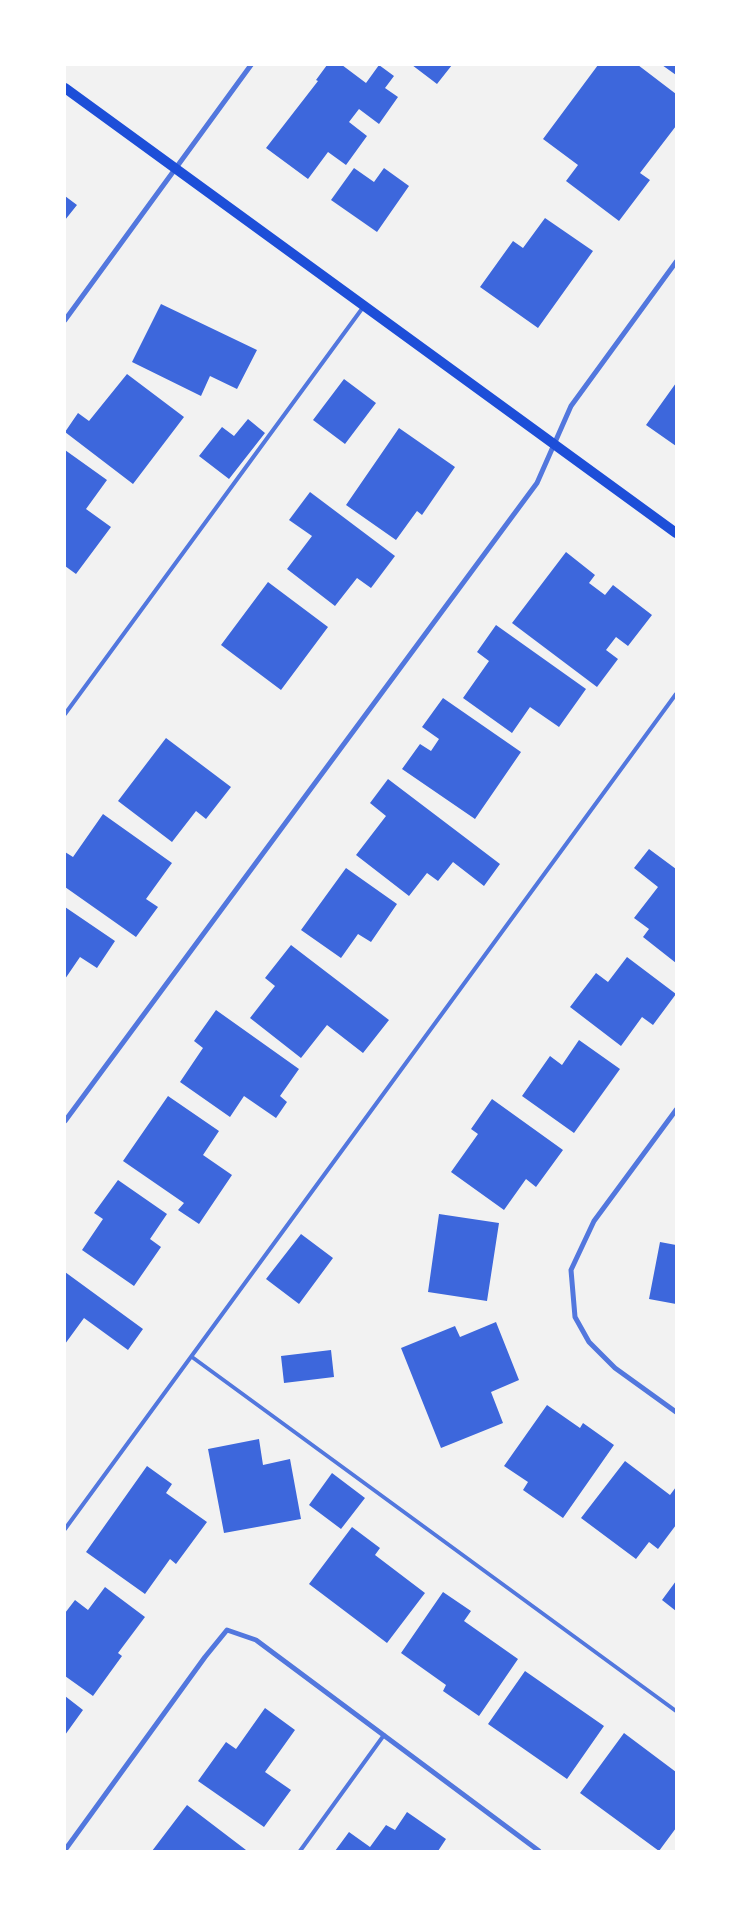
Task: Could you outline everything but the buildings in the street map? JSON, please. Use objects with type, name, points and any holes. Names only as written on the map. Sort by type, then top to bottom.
[{"type":"main road","points":[[65,88],[175,170],[676,533]]},
{"type":"street","points":[[65,320],[250,65]]},
{"type":"street","points":[[65,1121],[537,483],[571,406],[676,262]]},
{"type":"street","points":[[676,1110],[594,1221],[572,1270],[575,1317],[588,1342],[615,1368],[676,1412]]},
{"type":"street","points":[[65,1850],[205,1657],[227,1630],[256,1640],[535,1850]]},
{"type":"lane","points":[[65,714],[364,306]]},
{"type":"lane","points":[[65,1529],[676,694]]},
{"type":"lane","points":[[192,1357],[676,1711]]},
{"type":"lane","points":[[300,1851],[384,1735]]}]
